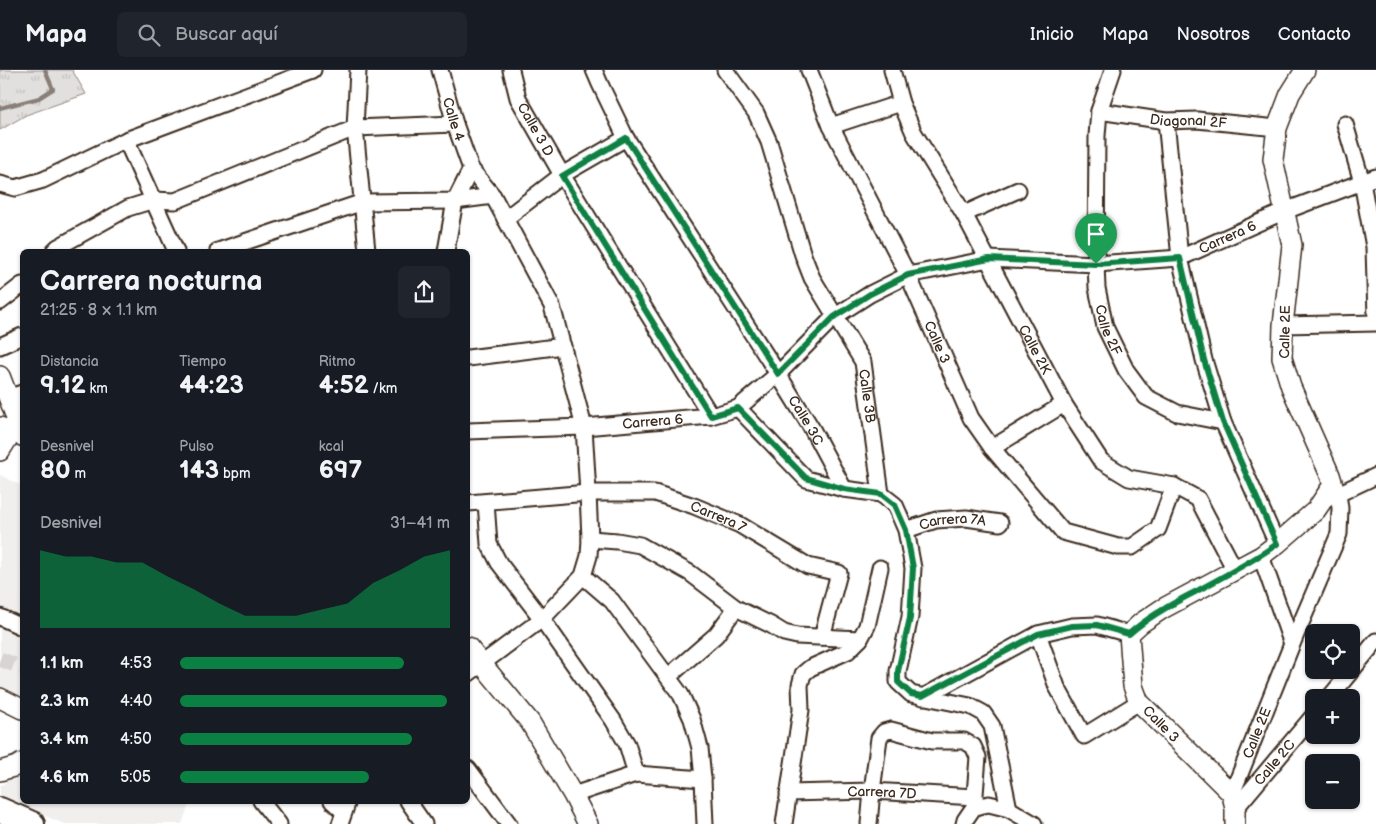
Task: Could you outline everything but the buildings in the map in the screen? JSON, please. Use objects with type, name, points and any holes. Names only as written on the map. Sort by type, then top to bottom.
[{"type":"main road","points":[[0,810],[32,824]]},
{"type":"street","points":[[0,184],[15,188],[44,180],[126,140],[313,70]]},
{"type":"street","points":[[358,70],[354,128],[367,249]]},
{"type":"street","name":"Calle 4","points":[[440,70],[455,124],[471,168],[493,196],[552,306],[584,427],[590,540],[589,556],[583,576]]},
{"type":"street","name":"Calle 3 D","points":[[511,70],[518,98],[562,176],[711,416]]},
{"type":"street","name":"Calle 3C","points":[[594,70],[626,138],[778,374],[812,429],[844,489]]},
{"type":"street","name":"Calle 3B","points":[[725,70],[756,113],[766,134],[803,255],[812,278],[862,362],[881,494]]},
{"type":"street","name":"Calle 3","points":[[809,70],[831,126],[908,275],[971,418],[992,448],[1063,532],[1118,547],[1132,547],[1158,528],[1174,486]]},
{"type":"street","name":"Calle 2K","points":[[892,70],[901,103],[914,133],[964,214],[989,259],[1064,404],[1101,461],[1129,478],[1174,486],[1198,498],[1235,570]]},
{"type":"street","name":"Calle 2F","points":[[1113,70],[1099,111],[1097,136],[1097,288],[1105,327],[1126,370],[1146,397],[1177,413],[1223,422]]},
{"type":"street","name":"Calle 2E","points":[[1234,809],[1292,644],[1339,534],[1340,508],[1335,490],[1291,387],[1282,358],[1282,325],[1292,245],[1273,159],[1277,128],[1290,94],[1305,70]]},
{"type":"street","points":[[831,126],[901,103]]},
{"type":"street","name":"Diagonal 2F","points":[[1099,111],[1166,120],[1197,120],[1277,128]]},
{"type":"street","points":[[1166,120],[1180,258],[1204,360],[1223,422],[1277,544]]},
{"type":"street","points":[[56,249],[128,208],[154,200],[175,201],[354,128],[455,124]]},
{"type":"street","points":[[1345,124],[1369,180],[1374,247],[1376,318]]},
{"type":"street","points":[[505,219],[562,176],[626,138]]},
{"type":"street","points":[[126,140],[175,249]]},
{"type":"street","points":[[446,249],[455,201],[471,168]]},
{"type":"street","name":"Carrera 6","points":[[470,431],[584,427],[711,416],[738,408],[778,374],[834,317],[870,294],[908,275],[989,259],[1096,264],[1180,258],[1285,212],[1369,180]]},
{"type":"street","points":[[964,214],[1018,190]]},
{"type":"street","points":[[224,249],[363,202],[455,201],[493,196]]},
{"type":"street","points":[[0,302],[20,287]]},
{"type":"street","points":[[1282,325],[1376,323]]},
{"type":"street","points":[[0,346],[20,337]]},
{"type":"street","points":[[470,358],[563,346]]},
{"type":"street","points":[[0,376],[15,396],[14,432],[0,451]]},
{"type":"street","points":[[992,448],[1064,404]]},
{"type":"street","points":[[738,408],[806,478],[844,489],[881,494],[895,505],[906,530],[913,568],[910,618],[898,671],[898,682],[911,694],[970,706],[982,713],[992,726],[1009,809],[1034,824]]},
{"type":"street","points":[[922,696],[1038,634],[1072,626],[1097,625],[1129,634],[1141,623],[1162,609],[1260,556],[1277,544],[1316,510],[1335,490],[1376,476]]},
{"type":"street","name":"Carrera 7","points":[[470,503],[588,493],[655,493],[694,506],[740,525],[808,566],[839,573],[822,637]]},
{"type":"street","points":[[486,502],[489,544],[499,563],[542,619],[613,720],[627,744],[636,774]]},
{"type":"street","name":"Carrera 7A","points":[[906,530],[936,520],[966,518],[1000,523]]},
{"type":"street","points":[[590,540],[617,541],[640,545],[690,573],[736,608],[784,633],[797,636],[860,639]]},
{"type":"street","points":[[1260,556],[1292,644]]},
{"type":"street","points":[[784,824],[801,710],[800,685],[803,674],[810,668],[848,650],[860,639],[867,626],[880,568]]},
{"type":"street","points":[[475,668],[542,619],[583,576],[612,601],[668,677],[692,719],[700,748],[705,824]]},
{"type":"street","points":[[668,677],[716,635],[736,608]]},
{"type":"street","points":[[0,617],[20,626]]},
{"type":"street","points":[[1038,634],[1057,687],[1084,736],[1139,702]]},
{"type":"street","name":"Calle 3","points":[[1129,634],[1133,686],[1139,702],[1234,809]]},
{"type":"street","points":[[1336,689],[1376,641]]},
{"type":"street","points":[[470,653],[475,668],[530,722],[588,824]]},
{"type":"street","points":[[0,698],[20,707]]},
{"type":"street","name":"Calle 2C","points":[[1234,809],[1305,726]]},
{"type":"street","points":[[869,824],[879,738],[884,732],[891,730],[932,741],[964,742],[974,746],[978,756],[975,802],[964,820],[964,824]]},
{"type":"street","points":[[0,771],[20,764]]},
{"type":"street","points":[[470,772],[509,824]]},
{"type":"street","points":[[573,795],[636,774],[703,779]]},
{"type":"street","name":"Carrera 7D","points":[[788,793],[872,791],[975,802],[1009,809]]},
{"type":"street","points":[[263,804],[279,824]]},
{"type":"street","points":[[410,804],[424,824]]},
{"type":"shaded area","points":[[0,475],[20,485],[20,699],[0,688]]},
{"type":"shaded area","points":[[20,771],[20,804],[189,804],[182,824],[65,824],[0,798],[0,786]]},
{"type":"green space","points":[[0,70],[72,70],[86,94],[26,115],[0,130]]},
{"type":"waterway","points":[[0,108],[39,98],[53,89],[45,70]]},
{"type":"tunnel","points":[[0,659],[20,667]]},
{"type":"route","points":[[626,138],[778,374],[834,317],[870,294],[908,275],[989,259],[1096,264],[1180,258],[1204,360],[1223,422],[1277,544],[1260,556],[1162,609],[1141,623],[1129,634],[1097,625],[1072,626],[1038,634],[922,696],[911,694],[898,682],[898,671],[910,618],[913,568],[906,530],[895,505],[881,494],[844,489],[806,478],[738,408],[711,416],[562,176],[626,138]]}]
